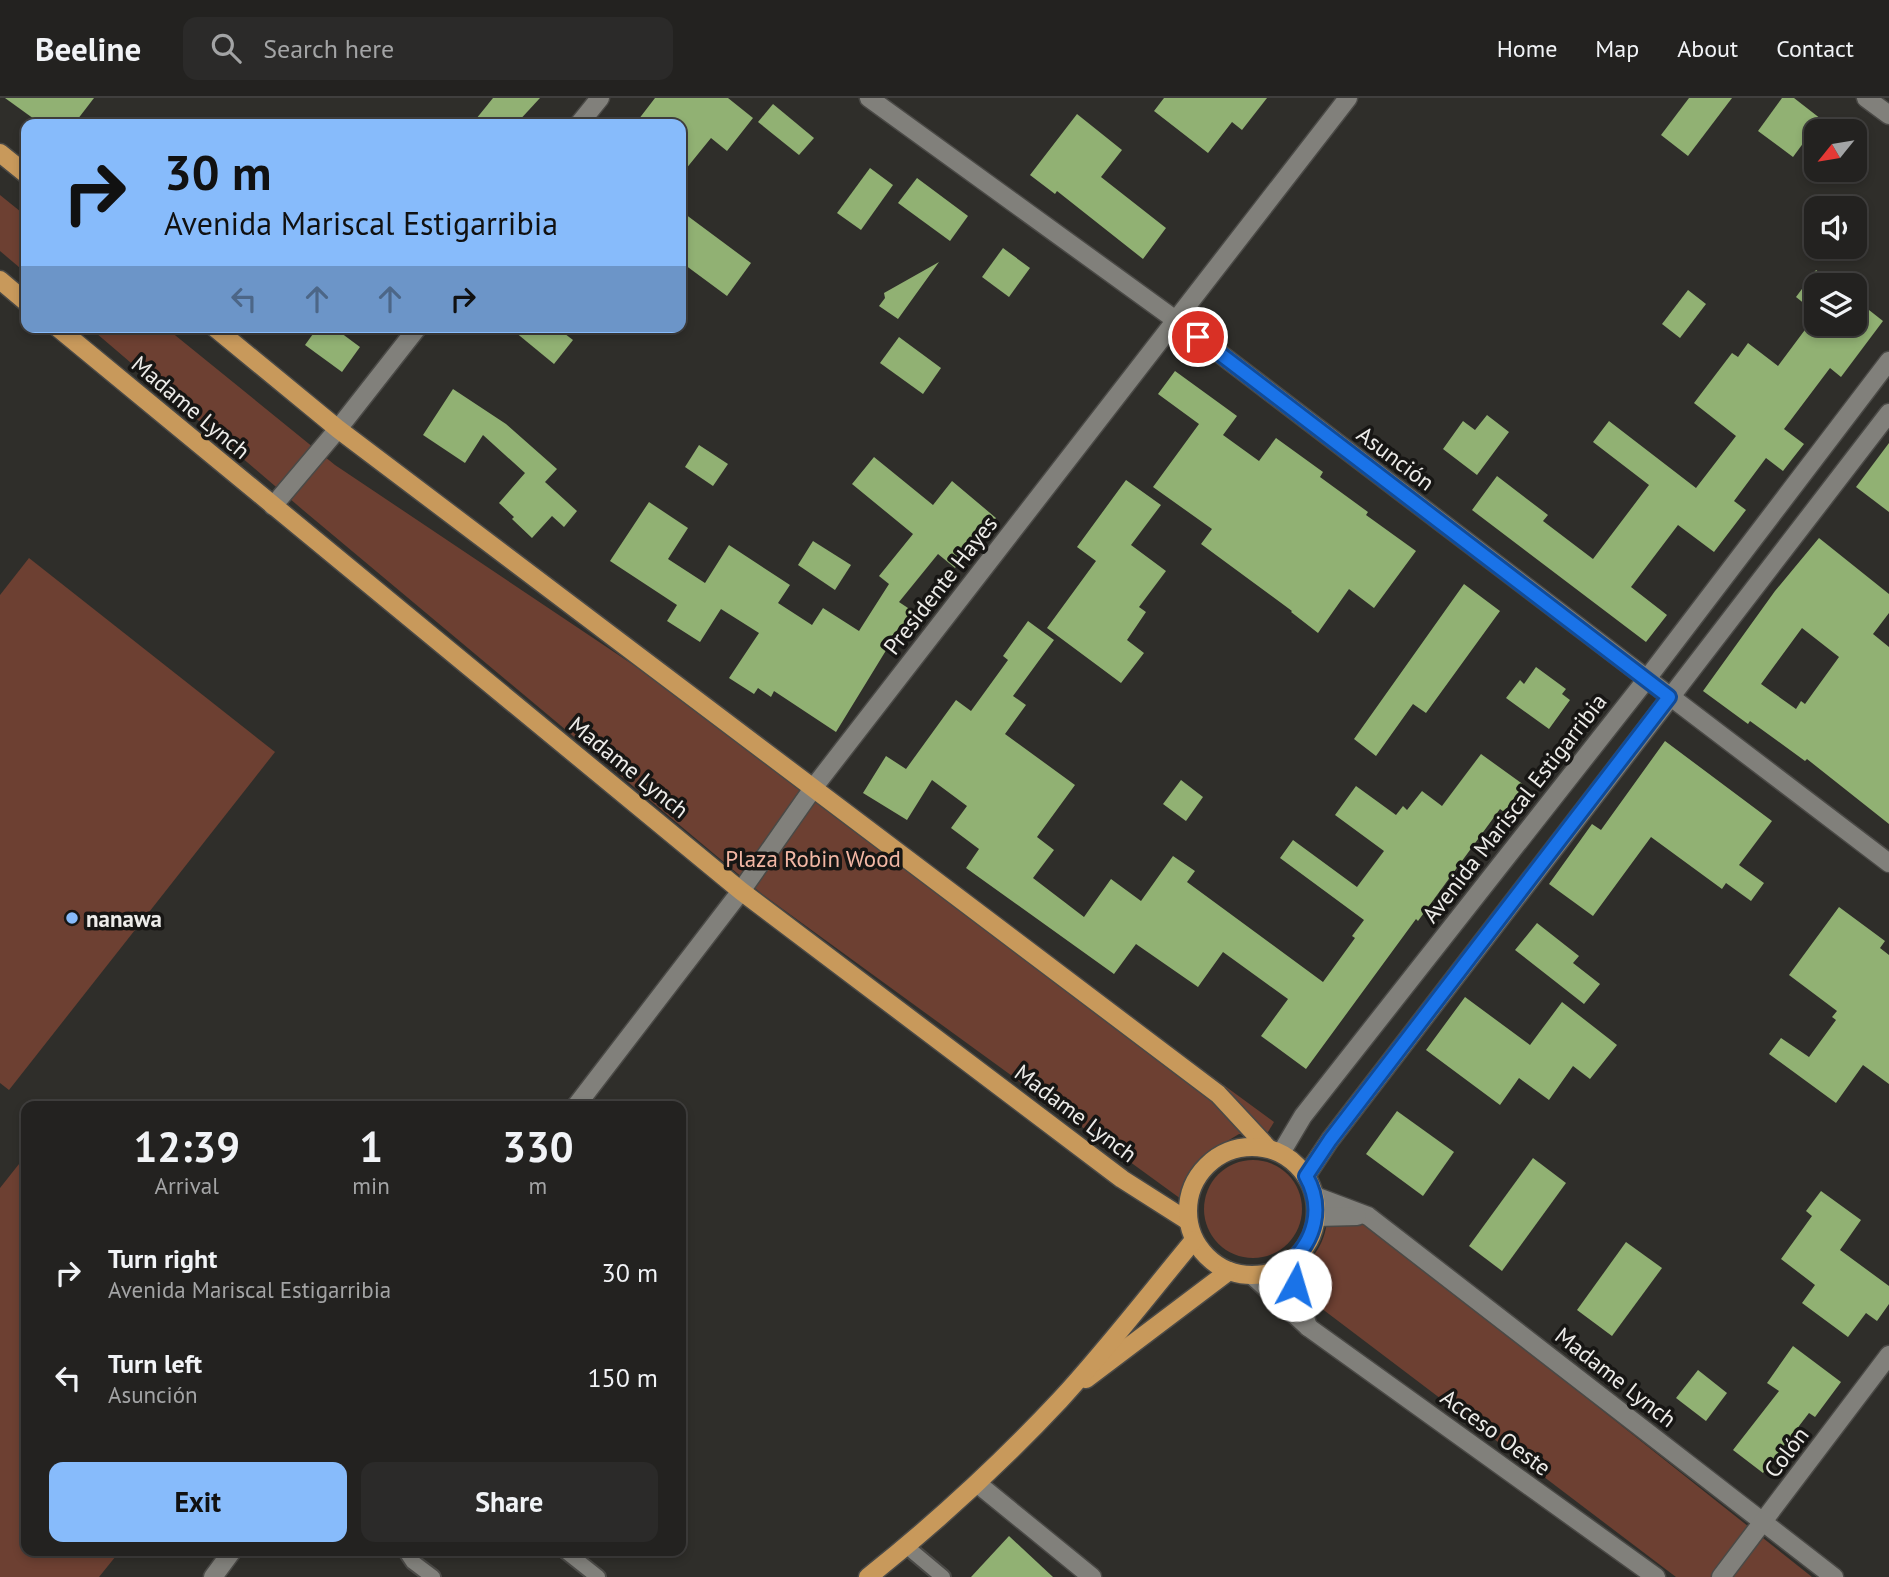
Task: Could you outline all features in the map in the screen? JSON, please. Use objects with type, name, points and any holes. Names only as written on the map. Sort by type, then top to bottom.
[{"type":"main road","points":[[0,153],[21,170]]},
{"type":"main road","points":[[0,280],[21,298]]},
{"type":"main road","name":"Madame Lynch","points":[[64,333],[741,891],[1122,1179],[1188,1221]]},
{"type":"main road","points":[[221,333],[338,429],[1218,1094],[1274,1151],[1295,1163],[1306,1176],[1315,1196],[1316,1217],[1308,1243],[1289,1264],[1265,1274],[1229,1271],[1209,1258],[1194,1240],[1188,1221],[1189,1194],[1208,1163],[1217,1156],[1238,1148],[1274,1151]]},
{"type":"main road","points":[[867,1577],[978,1484],[1061,1398],[1194,1240]]},
{"type":"main road","points":[[1061,1398],[1229,1271]]},
{"type":"street","points":[[583,119],[600,98]]},
{"type":"street","name":"Asunción","points":[[869,98],[1177,320],[1889,863]]},
{"type":"street","name":"Presidente Hayes","points":[[580,1101],[741,891],[814,788],[1348,98]]},
{"type":"street","points":[[1866,98],[1889,115]]},
{"type":"street","points":[[273,506],[413,333]]},
{"type":"street","name":"Avenida Mariscal Estigarribia","points":[[1274,1151],[1646,680],[1889,362]]},
{"type":"street","points":[[1306,1176],[1338,1129],[1889,412]]},
{"type":"street","name":"Madame Lynch","points":[[1315,1196],[1368,1216],[1834,1577]]},
{"type":"street","points":[[1316,1217],[1368,1216]]},
{"type":"street","points":[[1289,1264],[1308,1327]]},
{"type":"street","name":"Acceso Oeste","points":[[1252,1275],[1308,1327],[1656,1577]]},
{"type":"street","name":"Colón","points":[[1721,1577],[1889,1356]]},
{"type":"street","points":[[978,1484],[1092,1577]]},
{"type":"street","points":[[213,1577],[229,1556]]},
{"type":"lane","points":[[906,1546],[943,1577]]},
{"type":"lane","points":[[409,1556],[433,1577]]},
{"type":"lane","points":[[572,1556],[598,1577]]},
{"type":"green space","points":[[0,195],[21,212],[21,269],[0,251]]},
{"type":"green space","name":"Plaza Robin Wood","points":[[96,333],[172,333],[335,465],[832,798],[1274,1122],[1265,1137],[1239,1134],[1201,1157],[1181,1199],[762,894]]},
{"type":"green space","name":"nanawa","points":[[29,558],[275,752],[9,1090],[0,1083],[0,595]]},
{"type":"green space","points":[[1253,1160],[1272,1164],[1288,1174],[1298,1190],[1302,1209],[1298,1228],[1288,1244],[1272,1254],[1253,1258],[1234,1254],[1218,1244],[1208,1228],[1204,1209],[1208,1190],[1218,1174],[1234,1164]]},
{"type":"green space","points":[[19,1164],[21,1165],[21,1556],[116,1556],[99,1577],[0,1577],[0,1188]]},
{"type":"green space","points":[[1326,1191],[1812,1577],[1676,1577],[1284,1280],[1307,1263],[1321,1243],[1327,1220]]},
{"type":"building","points":[[5,98],[94,98],[78,119],[34,119]]},
{"type":"building","points":[[493,98],[540,98],[521,119],[476,119]]},
{"type":"building","points":[[655,98],[728,98],[753,118],[727,151],[711,138],[686,169],[686,119],[639,119]]},
{"type":"building","points":[[1164,98],[1267,98],[1242,130],[1232,122],[1208,153],[1154,111]]},
{"type":"building","points":[[1689,98],[1732,98],[1688,156],[1661,135]]},
{"type":"building","points":[[1782,98],[1794,98],[1821,119],[1804,119],[1804,142],[1793,157],[1758,131]]},
{"type":"building","points":[[773,104],[814,138],[799,155],[758,122]]},
{"type":"building","points":[[1077,114],[1122,150],[1101,177],[1166,228],[1143,259],[1057,191],[1055,194],[1030,175]]},
{"type":"building","points":[[870,168],[893,185],[861,230],[837,213]]},
{"type":"building","points":[[917,178],[968,216],[950,241],[898,203]]},
{"type":"building","points":[[686,215],[751,263],[727,296],[686,266]]},
{"type":"building","points":[[1003,248],[1030,268],[1009,297],[982,277]]},
{"type":"building","points":[[939,262],[898,319],[879,306],[885,298],[884,293]]},
{"type":"building","points":[[1804,286],[1804,303],[1796,297]]},
{"type":"building","points":[[1688,290],[1706,304],[1680,338],[1662,324]]},
{"type":"building","points":[[1867,308],[1883,321],[1841,377],[1830,368],[1784,429],[1804,444],[1783,471],[1766,458],[1734,501],[1746,510],[1714,552],[1678,525],[1631,587],[1667,615],[1646,642],[1472,510],[1497,476],[1548,515],[1543,521],[1593,559],[1649,485],[1593,442],[1609,421],[1696,488],[1736,436],[1694,403],[1732,353],[1738,357],[1748,343],[1778,366],[1804,331],[1804,336],[1867,336]]},
{"type":"building","points":[[314,333],[341,333],[360,347],[342,372],[305,345]]},
{"type":"building","points":[[516,333],[564,333],[573,340],[554,364]]},
{"type":"building","points":[[899,337],[941,368],[923,394],[880,363]]},
{"type":"building","points":[[1175,371],[1237,416],[1223,435],[1259,461],[1276,438],[1323,472],[1320,477],[1368,512],[1366,515],[1416,551],[1374,608],[1349,589],[1318,633],[1201,544],[1212,529],[1153,487],[1199,424],[1158,394]]},
{"type":"building","points":[[453,389],[506,424],[557,469],[545,482],[577,511],[564,527],[552,516],[532,538],[512,519],[514,517],[499,503],[525,473],[483,435],[465,463],[423,435]]},
{"type":"building","points":[[1487,415],[1509,432],[1477,475],[1443,449],[1463,421],[1475,430]]},
{"type":"building","points":[[1889,443],[1889,512],[1856,487]]},
{"type":"building","points":[[699,445],[728,464],[713,486],[685,467]]},
{"type":"building","points":[[874,457],[933,505],[952,481],[996,518],[955,568],[938,554],[899,602],[920,616],[902,645],[893,639],[836,732],[774,691],[771,697],[758,688],[754,694],[729,678],[759,633],[721,609],[700,642],[667,621],[677,605],[610,561],[649,502],[688,528],[668,559],[705,583],[729,545],[790,585],[778,603],[812,625],[823,608],[859,631],[889,584],[879,576],[913,534],[852,484]]},
{"type":"building","points":[[1126,480],[1161,505],[1131,545],[1166,571],[1139,607],[1146,612],[1127,640],[1144,653],[1121,683],[1047,628],[1096,561],[1077,547]]},
{"type":"building","points":[[1819,538],[1889,594],[1889,613],[1873,634],[1889,647],[1889,824],[1807,759],[1805,761],[1750,721],[1748,724],[1703,691],[1775,591]],"holes":[[[1802,628],[1839,657],[1805,704],[1801,701],[1796,709],[1761,684]]]},
{"type":"building","points":[[813,541],[851,565],[835,590],[798,565]]},
{"type":"building","points":[[1464,584],[1500,611],[1426,713],[1413,704],[1376,756],[1354,739]]},
{"type":"building","points":[[1028,621],[1054,640],[1013,696],[1026,705],[1005,734],[1075,785],[1037,837],[1054,850],[1033,878],[1084,917],[1111,879],[1141,901],[1173,856],[1195,871],[1187,882],[1323,982],[1355,938],[1352,936],[1364,920],[1280,858],[1293,840],[1357,887],[1384,851],[1335,815],[1356,786],[1396,815],[1403,806],[1407,810],[1422,791],[1442,806],[1481,754],[1524,785],[1504,812],[1500,809],[1306,1069],[1261,1036],[1288,999],[1223,952],[1198,987],[1136,944],[1114,974],[966,868],[979,849],[951,828],[967,806],[932,780],[907,820],[863,793],[886,756],[906,769],[956,700],[971,711],[1008,660],[1003,656]]},
{"type":"building","points":[[1536,667],[1566,689],[1562,694],[1570,700],[1549,729],[1506,698],[1520,680],[1524,684]]},
{"type":"building","points":[[1665,741],[1772,821],[1739,865],[1764,883],[1751,901],[1726,883],[1722,889],[1651,837],[1593,916],[1549,884],[1592,824],[1601,830]]},
{"type":"building","points":[[1181,780],[1203,797],[1186,821],[1163,804]]},
{"type":"building","points":[[1839,907],[1885,941],[1880,948],[1889,955],[1889,1084],[1863,1065],[1836,1103],[1769,1054],[1781,1038],[1809,1057],[1836,1020],[1832,1017],[1837,1011],[1789,975]]},
{"type":"building","points":[[1537,923],[1579,956],[1573,963],[1600,984],[1584,1004],[1515,950]]},
{"type":"building","points":[[1465,997],[1530,1045],[1562,1002],[1617,1045],[1590,1079],[1573,1066],[1549,1100],[1519,1078],[1500,1105],[1426,1050]]},
{"type":"building","points":[[1397,1111],[1454,1152],[1423,1196],[1366,1154]]},
{"type":"building","points":[[1533,1158],[1566,1183],[1502,1271],[1469,1246]]},
{"type":"building","points":[[1821,1191],[1861,1220],[1840,1250],[1889,1286],[1889,1304],[1877,1321],[1866,1313],[1848,1337],[1802,1303],[1815,1285],[1781,1259],[1812,1216],[1806,1211]]},
{"type":"building","points":[[1626,1242],[1662,1268],[1612,1336],[1577,1310]]},
{"type":"building","points":[[1793,1346],[1841,1382],[1815,1417],[1809,1413],[1763,1473],[1733,1450],[1779,1391],[1767,1383]]},
{"type":"building","points":[[1698,1370],[1727,1393],[1706,1421],[1676,1398]]},
{"type":"building","points":[[1009,1536],[1053,1577],[971,1577]]},
{"type":"place","name":"nanawa","points":[[72,918]]},
{"type":"route","points":[[1198,337],[1669,697],[1330,1140],[1306,1176],[1315,1196],[1316,1217],[1308,1243],[1289,1264],[1295,1285]]}]
